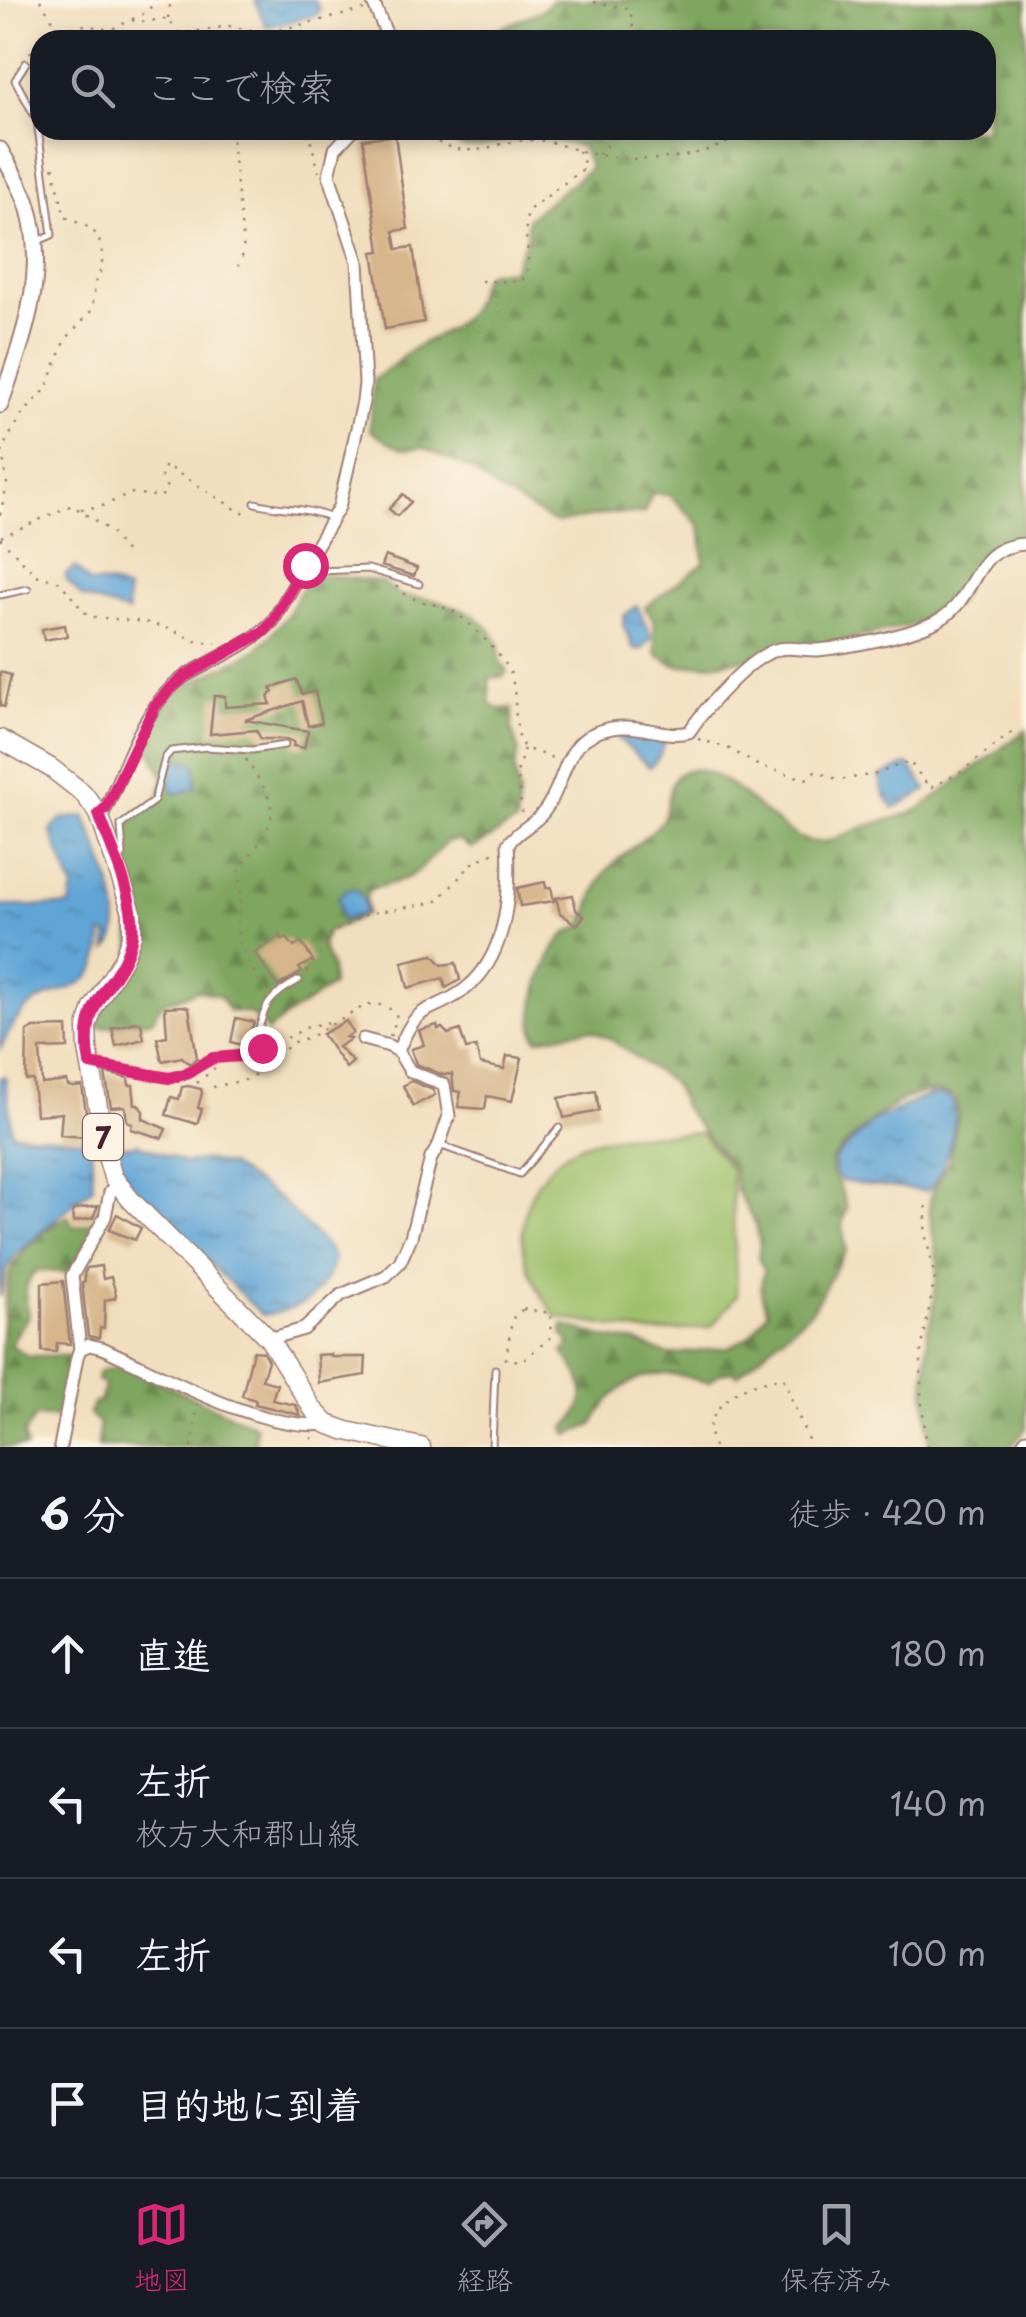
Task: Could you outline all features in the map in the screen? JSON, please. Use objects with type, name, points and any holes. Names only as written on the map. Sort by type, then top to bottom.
[{"type":"main road","name":"7","points":[[0,738],[84,793],[99,814],[132,912],[132,935],[123,959],[93,1008],[87,1027],[106,1153],[117,1183],[269,1339],[326,1424]]},
{"type":"main road","points":[[326,1424],[346,1432],[421,1447]]},
{"type":"street","points":[[374,4],[385,30]]},
{"type":"street","points":[[99,814],[106,808],[155,706],[185,676],[263,632],[334,519],[364,383],[358,262],[329,176],[335,148],[343,140]]},
{"type":"street","points":[[0,150],[28,203],[36,242],[35,289],[0,405]]},
{"type":"street","points":[[394,1048],[418,1012],[462,991],[476,980],[487,962],[506,912],[510,889],[508,844],[541,816],[580,741],[609,728],[640,728],[676,735],[689,732],[702,712],[766,654],[780,648],[834,647],[928,626],[957,607],[990,554],[1026,544]]},
{"type":"street","points":[[269,1339],[304,1329],[340,1295],[386,1276],[400,1262],[411,1237],[432,1158],[440,1145],[448,1116],[444,1084],[410,1071],[394,1048],[363,1038]]},
{"type":"street","points":[[60,1447],[80,1349],[72,1276],[105,1217],[110,1192],[117,1183]]},
{"type":"street","points":[[80,1349],[102,1348],[264,1420],[306,1426],[326,1424]]},
{"type":"street","points":[[1020,1447],[1026,1439]]},
{"type":"lane","points":[[26,63],[15,80],[30,107]]},
{"type":"lane","points":[[36,242],[52,235],[40,140]]},
{"type":"lane","points":[[255,503],[276,509],[314,510],[334,519]]},
{"type":"lane","points":[[305,565],[319,571],[368,569],[419,584]]},
{"type":"lane","points":[[0,596],[28,588]]},
{"type":"lane","points":[[115,861],[123,854],[121,825],[154,801],[165,758],[171,751],[206,746],[241,750],[285,745]]},
{"type":"lane","points":[[90,1064],[169,1078],[213,1058],[250,1052],[270,1000],[299,980]]},
{"type":"lane","points":[[440,1145],[520,1174],[559,1128]]},
{"type":"lane","points":[[492,1447],[494,1369]]},
{"type":"path","points":[[40,0],[60,30]]},
{"type":"path","points":[[68,30],[85,25],[110,30],[146,12],[156,0]]},
{"type":"path","points":[[171,0],[168,19],[175,30]]},
{"type":"path","points":[[594,2],[630,10],[633,30]]},
{"type":"path","points":[[280,30],[374,4]]},
{"type":"path","points":[[132,20],[168,19]]},
{"type":"path","points":[[211,30],[229,26],[250,30]]},
{"type":"path","points":[[293,30],[298,26]]},
{"type":"path","points":[[26,63],[30,53]]},
{"type":"path","points":[[232,140],[244,252],[238,266]]},
{"type":"path","points":[[310,140],[316,168],[320,174],[329,176]]},
{"type":"path","points":[[435,140],[464,152],[537,140],[596,155],[656,160],[687,157],[735,140]]},
{"type":"path","points":[[596,155],[609,140]]},
{"type":"path","points":[[481,281],[519,282],[526,278],[526,216],[583,169],[585,165],[577,150]]},
{"type":"path","points":[[0,515],[7,484],[2,449],[9,431],[46,389],[66,338],[92,310],[96,278],[102,269],[102,248],[96,235],[90,228],[65,217],[52,162]]},
{"type":"path","points":[[81,509],[102,506],[134,493],[160,496],[166,488],[161,476],[166,465],[242,512],[255,503]]},
{"type":"path","points":[[128,556],[110,531],[81,509],[66,505],[0,538],[36,575],[60,582],[84,612],[93,617],[159,625],[194,641],[212,641],[224,656]]},
{"type":"path","points":[[384,574],[410,600],[458,613],[505,662],[514,695],[515,728],[524,748],[517,773],[522,830]]},
{"type":"path","points":[[689,732],[759,766],[806,778],[815,772],[840,780],[876,774],[909,761],[930,788],[961,772],[1015,730]]},
{"type":"path","points":[[524,748],[567,760]]},
{"type":"path","points":[[241,750],[274,808],[265,835],[242,866],[242,890],[237,903],[238,938],[270,1000]]},
{"type":"path","points":[[299,980],[324,949],[331,932],[368,914],[436,902],[473,862],[508,844]]},
{"type":"path","points":[[214,1087],[249,1078],[280,1051],[366,1004],[390,1007],[397,1018],[394,1048]]},
{"type":"path","points":[[250,1052],[274,1037],[283,1040],[310,1026],[334,1022]]},
{"type":"path","points":[[927,1199],[925,1232],[934,1278],[920,1352],[927,1447]]},
{"type":"path","points":[[523,1310],[551,1313],[550,1338],[522,1361],[506,1359],[512,1319],[523,1310]]},
{"type":"path","points":[[714,1447],[709,1429],[724,1401],[748,1386],[784,1378],[810,1447]]},
{"type":"path","points":[[192,1447],[199,1391]]},
{"type":"green space","points":[[552,0],[1026,0],[1026,494],[1021,537],[994,545],[983,554],[951,609],[893,630],[809,648],[726,662],[673,664],[656,654],[654,621],[645,607],[704,563],[700,526],[670,495],[652,493],[644,513],[607,514],[555,523],[497,490],[472,470],[422,447],[394,446],[370,430],[374,379],[463,318],[488,273],[512,270],[526,240],[528,218],[590,168],[581,146],[550,140],[996,140],[996,30],[497,30],[544,9]]},
{"type":"green space","points":[[444,140],[518,140],[480,147],[463,147]]},
{"type":"green space","points":[[310,573],[382,582],[401,596],[434,600],[471,613],[490,629],[499,644],[499,662],[507,670],[504,676],[489,678],[490,704],[500,709],[512,708],[512,731],[519,752],[514,767],[519,794],[516,823],[471,848],[460,840],[447,841],[414,873],[370,889],[366,897],[367,914],[327,932],[322,946],[331,967],[332,985],[268,1031],[249,1013],[229,1011],[220,996],[196,990],[165,1002],[154,1019],[146,1022],[95,1026],[97,1015],[132,956],[124,864],[126,834],[132,822],[159,801],[164,778],[147,745],[158,715],[185,686],[256,650],[286,617]]},
{"type":"green space","points":[[1026,730],[1026,1429],[1011,1447],[930,1447],[925,1391],[928,1327],[938,1266],[929,1210],[931,1194],[949,1161],[958,1113],[955,1098],[939,1092],[922,1093],[887,1110],[831,1160],[832,1175],[847,1208],[842,1225],[846,1250],[812,1310],[738,1375],[732,1371],[720,1373],[709,1382],[674,1374],[644,1377],[614,1395],[593,1425],[568,1435],[565,1428],[580,1409],[583,1390],[577,1372],[563,1353],[570,1344],[562,1332],[563,1325],[636,1342],[669,1355],[729,1347],[750,1336],[768,1311],[761,1292],[764,1271],[758,1258],[756,1224],[736,1190],[734,1170],[684,1108],[672,1083],[590,1029],[537,1039],[533,1029],[535,1000],[559,941],[582,926],[603,876],[659,824],[674,780],[691,769],[724,781],[794,835],[824,842],[918,810]]},
{"type":"green space","points":[[701,1133],[731,1170],[737,1295],[711,1327],[650,1333],[556,1317],[530,1272],[523,1238],[529,1202],[547,1170],[560,1158],[593,1141],[632,1135]]},
{"type":"green space","points":[[68,1216],[72,1227],[99,1221],[69,1273],[37,1270],[32,1275],[26,1291],[29,1315],[10,1344],[27,1356],[70,1356],[64,1417],[35,1417],[24,1434],[26,1447],[0,1447],[3,1330],[11,1269],[36,1239]]},
{"type":"green space","points":[[119,1367],[256,1426],[255,1447],[98,1447],[99,1425],[89,1414],[101,1400],[104,1384],[97,1380],[99,1371]]},
{"type":"water","points":[[255,0],[314,0],[320,10],[316,15],[266,27]]},
{"type":"water","points":[[75,567],[89,583],[110,584],[127,591],[128,613],[82,597],[66,579]]},
{"type":"water","points":[[637,606],[652,637],[642,649],[634,649],[623,625],[624,616]]},
{"type":"water","points":[[620,733],[653,736],[665,742],[649,767],[618,738]]},
{"type":"water","points":[[180,759],[195,763],[196,788],[175,794],[169,769]]},
{"type":"water","points":[[906,765],[927,790],[894,808],[879,777]]},
{"type":"water","points":[[85,816],[116,905],[115,938],[107,950],[107,934],[102,934],[100,954],[88,978],[26,1009],[0,1049],[0,906],[70,906],[73,888],[51,831],[61,819]]},
{"type":"water","points":[[355,888],[365,901],[364,914],[342,920],[338,897]]},
{"type":"water","points":[[0,1077],[5,1077],[12,1133],[91,1141],[93,1187],[15,1255],[6,1270],[0,1297]]},
{"type":"water","points":[[929,1095],[950,1099],[955,1116],[943,1165],[932,1186],[926,1191],[852,1183],[835,1175],[834,1160],[873,1121]]},
{"type":"water","points":[[136,1143],[185,1163],[206,1160],[230,1166],[281,1200],[330,1250],[334,1260],[317,1292],[288,1310],[262,1315],[131,1186],[116,1145]]},
{"type":"building","points":[[363,140],[396,140],[408,229],[394,231],[397,249],[413,247],[424,322],[385,329],[373,252],[380,251]]},
{"type":"building","points":[[403,494],[411,502],[397,516],[389,509]]},
{"type":"building","points":[[385,556],[417,568],[414,576],[381,566]]},
{"type":"building","points":[[65,625],[67,636],[44,640],[42,629]]},
{"type":"building","points":[[0,672],[11,675],[4,707],[0,706]]},
{"type":"building","points":[[296,679],[302,694],[315,692],[322,723],[308,726],[302,701],[245,720],[308,731],[304,748],[293,746],[294,742],[286,739],[261,739],[256,730],[210,734],[214,696],[225,696],[225,707],[271,704],[271,688]]},
{"type":"building","points":[[545,882],[546,888],[551,887],[554,901],[520,906],[517,888]]},
{"type":"building","points":[[573,895],[576,910],[584,916],[577,925],[560,913],[556,898]]},
{"type":"building","points":[[280,936],[294,947],[301,942],[313,960],[299,968],[302,972],[278,986],[255,953]]},
{"type":"building","points":[[433,955],[442,965],[456,963],[460,980],[446,988],[443,978],[408,988],[402,962]]},
{"type":"building","points":[[165,1007],[189,1008],[197,1058],[190,1064],[182,1057],[162,1061],[157,1038],[167,1036]]},
{"type":"building","points":[[236,1018],[254,1022],[246,1046],[231,1042]]},
{"type":"building","points":[[346,1021],[353,1033],[346,1037],[351,1039],[338,1047],[353,1062],[346,1068],[322,1034]]},
{"type":"building","points":[[141,1023],[144,1039],[116,1046],[112,1028]]},
{"type":"building","points":[[437,1025],[448,1034],[460,1030],[466,1049],[476,1047],[480,1064],[504,1069],[507,1056],[522,1058],[512,1101],[487,1096],[485,1109],[458,1107],[461,1092],[454,1091],[452,1074],[443,1075],[416,1064],[411,1049],[424,1045],[419,1030]]},
{"type":"building","points":[[67,1027],[68,1048],[40,1049],[42,1084],[67,1081],[68,1086],[82,1086],[87,1119],[83,1137],[60,1135],[62,1113],[36,1115],[33,1080],[26,1080],[27,1032],[34,1028]]},
{"type":"building","points":[[105,1073],[128,1078],[143,1119],[166,1129],[162,1138],[131,1129],[125,1106],[111,1107]]},
{"type":"building","points":[[411,1081],[433,1090],[435,1095],[413,1106],[403,1086]]},
{"type":"building","points":[[182,1087],[201,1089],[202,1093],[197,1124],[166,1115],[171,1097],[179,1099]]},
{"type":"building","points":[[596,1091],[599,1111],[564,1118],[559,1098]]},
{"type":"building","points":[[98,1206],[93,1218],[73,1222],[75,1209]]},
{"type":"building","points":[[117,1214],[141,1228],[135,1240],[109,1230]]},
{"type":"building","points":[[101,1266],[103,1279],[111,1277],[116,1294],[115,1298],[105,1300],[104,1328],[100,1328],[99,1338],[88,1336],[82,1283],[87,1268]]},
{"type":"building","points":[[63,1281],[70,1344],[57,1343],[56,1352],[42,1351],[42,1283]]},
{"type":"building","points":[[253,1351],[263,1352],[268,1361],[262,1380],[277,1384],[272,1400],[296,1405],[300,1415],[255,1404],[256,1400],[242,1396]]},
{"type":"building","points":[[317,1355],[366,1357],[365,1375],[319,1383]]},
{"type":"route","points":[[262,1048],[243,1056],[213,1058],[169,1078],[90,1064],[87,1027],[93,1008],[123,959],[132,935],[132,912],[99,814],[106,808],[155,706],[185,676],[263,632],[305,565]]}]
